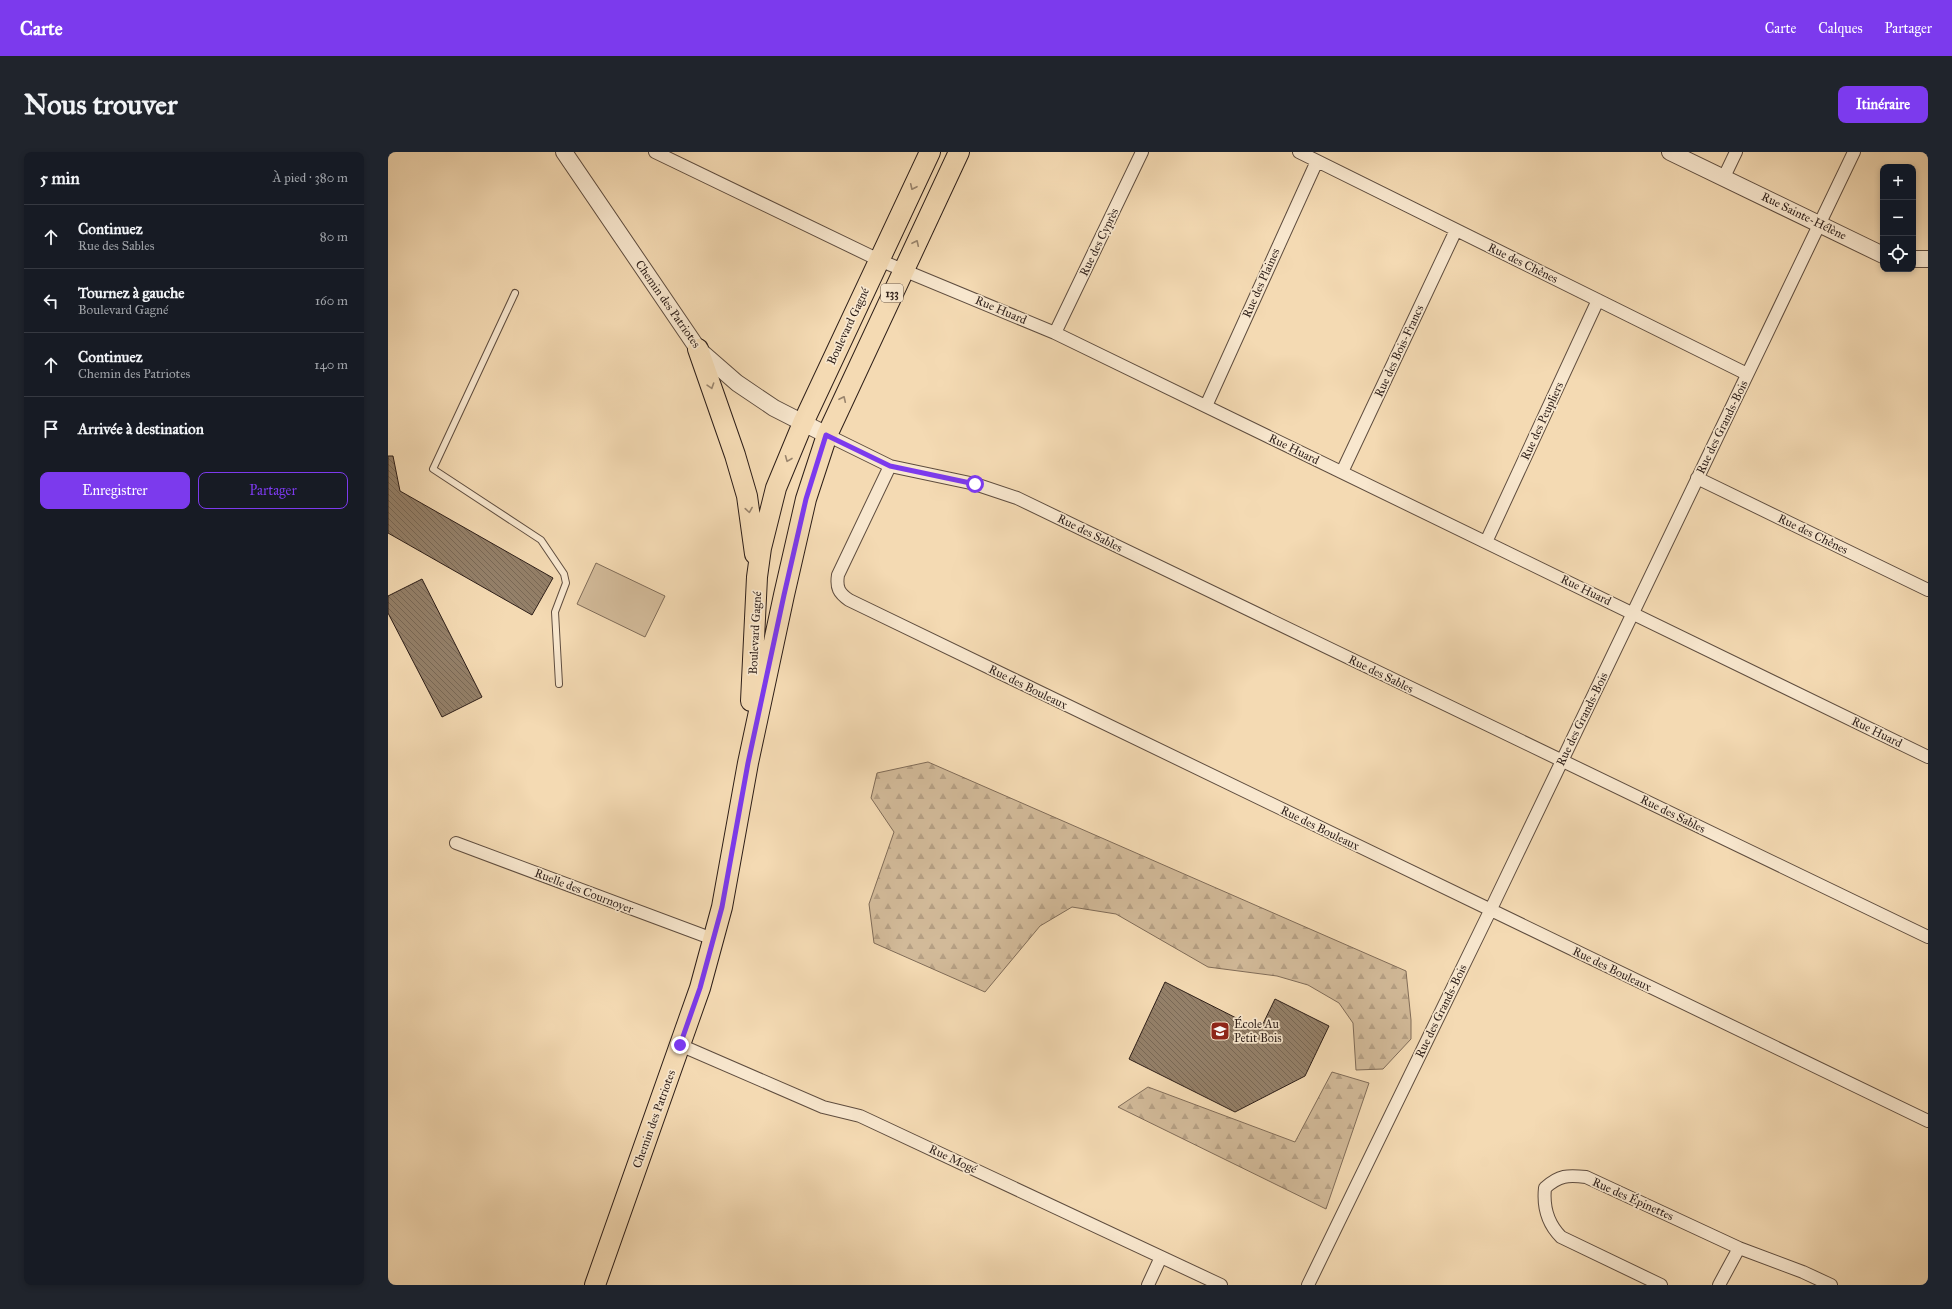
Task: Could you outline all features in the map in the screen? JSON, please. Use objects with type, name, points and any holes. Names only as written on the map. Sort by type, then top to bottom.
[{"type":"main road","name":"Boulevard Gagné","points":[[748,763],[758,577],[761,548],[776,488],[803,423],[930,152]]},
{"type":"main road","name":"Boulevard Gagné","points":[[748,763],[806,499],[826,435],[959,152]]},
{"type":"main road","points":[[698,348],[735,455],[746,496],[758,577]]},
{"type":"main road","name":"Chemin des Patriotes","points":[[595,1285],[700,988],[725,893],[748,763]]},
{"type":"street","name":"Chemin des Patriotes","points":[[564,152],[698,348],[737,383],[774,408],[826,435]]},
{"type":"street","name":"Rue Huard","points":[[655,152],[879,260],[904,269],[1055,333],[1928,757]]},
{"type":"street","name":"Rue des Cyprès","points":[[1055,333],[1142,152]]},
{"type":"street","name":"Rue des Chênes","points":[[1299,152],[1747,374]]},
{"type":"street","name":"Rue Sainte-Hélène","points":[[1670,152],[1880,254]]},
{"type":"street","points":[[1724,177],[1736,152]]},
{"type":"street","name":"Rue des Grands-Bois","points":[[1308,1285],[1490,911],[1854,152]]},
{"type":"street","name":"Rue des Plaines","points":[[1206,406],[1317,161]]},
{"type":"street","name":"Rue des Bois-Francs","points":[[1342,472],[1456,230]]},
{"type":"street","points":[[1916,259],[1928,259]]},
{"type":"street","name":"Rue des Peupliers","points":[[1486,542],[1598,300]]},
{"type":"street","name":"Rue des Sables","points":[[826,435],[890,466],[975,484],[1017,498],[1928,937]]},
{"type":"street","name":"Rue des Bouleaux","points":[[890,466],[838,575],[836,586],[841,594],[856,604],[1928,1121]]},
{"type":"street","name":"Rue des Chênes","points":[[1697,478],[1928,590]]},
{"type":"street","name":"Ruelle des Cournoyer","points":[[456,843],[713,939]]},
{"type":"street","name":"Rue Mogé","points":[[680,1045],[823,1107],[860,1116],[1221,1285]]},
{"type":"street","name":"Rue des Épinettes","points":[[1661,1285],[1561,1237],[1553,1229],[1546,1212],[1543,1202],[1545,1188],[1555,1179],[1574,1176],[1586,1177],[1739,1248],[1803,1272],[1831,1285]]},
{"type":"street","points":[[1719,1285],[1739,1248]]},
{"type":"street","points":[[1148,1285],[1161,1257]]},
{"type":"lane","points":[[515,293],[433,469],[541,540],[564,574],[566,582],[555,612],[559,684]]},
{"type":"green space","points":[[596,563],[665,596],[645,637],[577,604]]},
{"type":"green space","points":[[928,762],[1406,971],[1411,1020],[1411,1039],[1383,1069],[1356,1070],[1353,1023],[1339,1003],[1308,985],[1277,976],[1208,967],[1116,914],[1072,907],[1040,926],[985,992],[874,943],[869,904],[894,832],[871,798],[877,773]]},
{"type":"green space","points":[[1332,1072],[1369,1083],[1326,1209],[1118,1107],[1148,1087],[1295,1142]]},
{"type":"building","points":[[388,456],[393,456],[400,491],[553,578],[532,615],[388,533]]},
{"type":"building","points":[[422,579],[482,697],[442,717],[388,613],[388,596]]},
{"type":"building","name":"École Au Petit Bois","points":[[1165,982],[1260,1030],[1275,999],[1329,1026],[1305,1076],[1235,1112],[1129,1059]]},
{"type":"place","name":"École Au Petit Bois","points":[[1220,1031]]},
{"type":"route","points":[[680,1045],[700,988],[722,907],[748,763],[784,595],[806,499],[826,435],[890,466],[975,484]]}]
